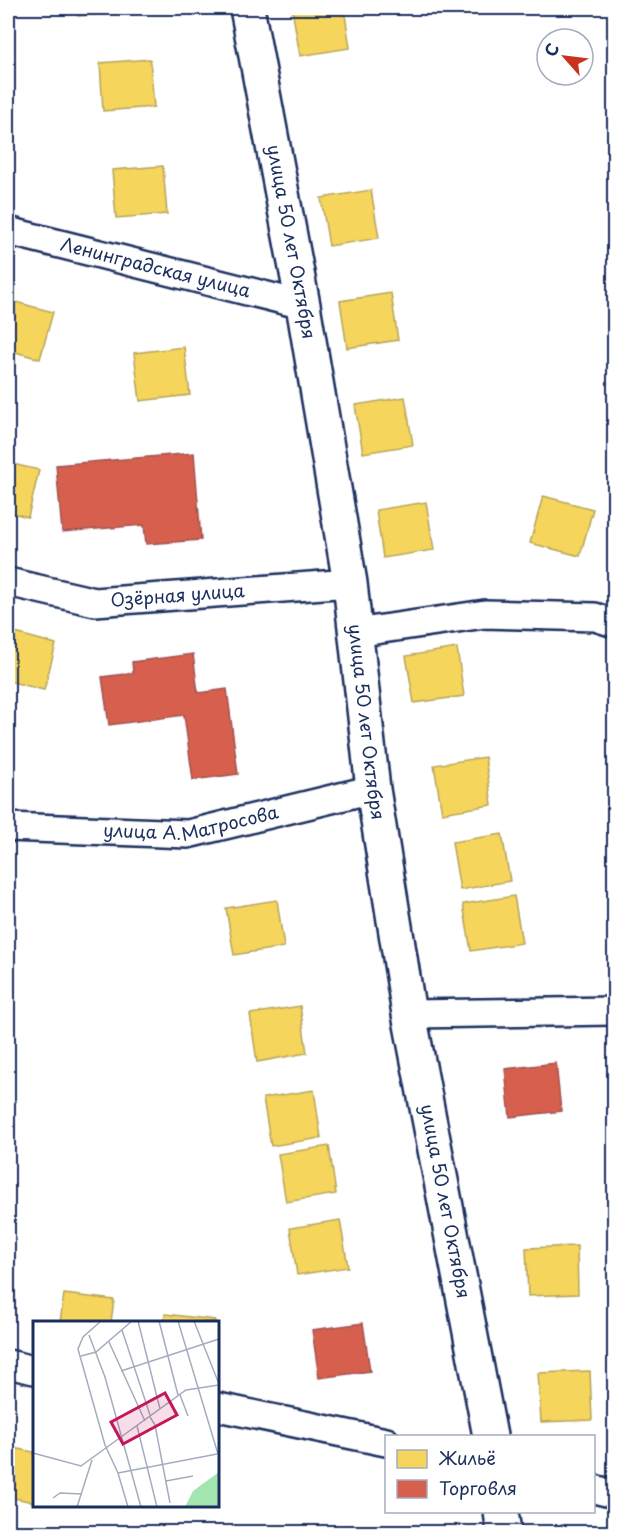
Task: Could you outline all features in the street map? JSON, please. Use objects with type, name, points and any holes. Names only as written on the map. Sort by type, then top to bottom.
[{"type":"main road","name":"улица 50 лет Октября","points":[[247,8],[303,306],[350,583],[374,789],[409,1014],[490,1435]]},
{"type":"main road","points":[[501,1513],[504,1533]]},
{"type":"street","name":"Ленинградская улица","points":[[8,231],[303,306]]},
{"type":"street","name":"Озёрная улица","points":[[8,582],[95,602],[350,583]]},
{"type":"street","points":[[355,633],[485,614],[595,617],[615,623]]},
{"type":"street","name":"улица А.Матросова","points":[[8,827],[188,834],[374,789]]},
{"type":"street","points":[[409,1014],[615,1011]]},
{"type":"street","points":[[8,1364],[33,1370]]},
{"type":"street","points":[[219,1407],[385,1442]]},
{"type":"street","points":[[595,1489],[615,1494]]},
{"type":"building: Жильё","points":[[78,8],[129,8],[129,12],[78,16]]},
{"type":"building: Жильё","points":[[344,8],[350,48],[300,56],[292,9]]},
{"type":"building: Жильё","points":[[150,59],[154,107],[103,111],[100,63]]},
{"type":"building: Жильё","points":[[163,166],[167,214],[116,218],[112,170]]},
{"type":"building: Жильё","points":[[371,190],[379,238],[329,246],[321,198]]},
{"type":"building: Жильё","points":[[391,293],[398,340],[347,348],[340,301]]},
{"type":"building: Жильё","points":[[8,300],[53,312],[40,359],[8,350]]},
{"type":"building: Жильё","points":[[184,347],[190,395],[140,401],[134,353]]},
{"type":"building: Жильё","points":[[405,397],[413,445],[363,453],[355,405]]},
{"type":"building: Жильё","points":[[8,463],[39,470],[28,517],[8,512]]},
{"type":"building: Жильё","points":[[543,496],[593,509],[580,556],[530,543]]},
{"type":"building: Жильё","points":[[426,502],[434,550],[383,558],[376,510]]},
{"type":"building: Жильё","points":[[8,631],[56,644],[44,690],[8,681]]},
{"type":"building: Жильё","points":[[457,648],[464,696],[414,703],[406,656]]},
{"type":"building: Жильё","points":[[485,757],[492,805],[442,813],[434,765]]},
{"type":"building: Жильё","points":[[502,834],[510,881],[460,890],[452,842]]},
{"type":"building: Жильё","points":[[514,896],[522,943],[471,951],[463,904]]},
{"type":"building: Жильё","points":[[277,900],[284,947],[234,955],[226,908]]},
{"type":"building: Жильё","points":[[300,1006],[307,1053],[257,1062],[250,1014]]},
{"type":"building: Жильё","points":[[314,1090],[321,1138],[271,1146],[263,1098]]},
{"type":"building: Жильё","points":[[329,1146],[336,1194],[286,1202],[278,1154]]},
{"type":"building: Жильё","points":[[340,1220],[348,1267],[297,1275],[290,1228]]},
{"type":"building: Жильё","points":[[577,1246],[578,1294],[528,1296],[526,1248]]},
{"type":"building: Жильё","points":[[64,1294],[114,1300],[111,1321],[60,1321]]},
{"type":"building: Жильё","points":[[165,1314],[215,1320],[215,1321],[164,1321]]},
{"type":"building: Жильё","points":[[590,1371],[592,1420],[541,1422],[538,1373]]},
{"type":"building: Жильё","points":[[8,1447],[33,1452],[33,1502],[8,1497]]},
{"type":"building: Торговля","points":[[194,453],[201,540],[146,544],[144,525],[62,532],[56,465]]},
{"type":"building: Торговля","points":[[193,654],[198,693],[227,689],[238,774],[193,780],[184,715],[109,725],[102,677],[133,673],[132,662]]},
{"type":"building: Торговля","points":[[556,1063],[561,1111],[510,1117],[505,1069]]},
{"type":"building: Торговля","points":[[363,1323],[370,1371],[319,1378],[312,1330]]}]
